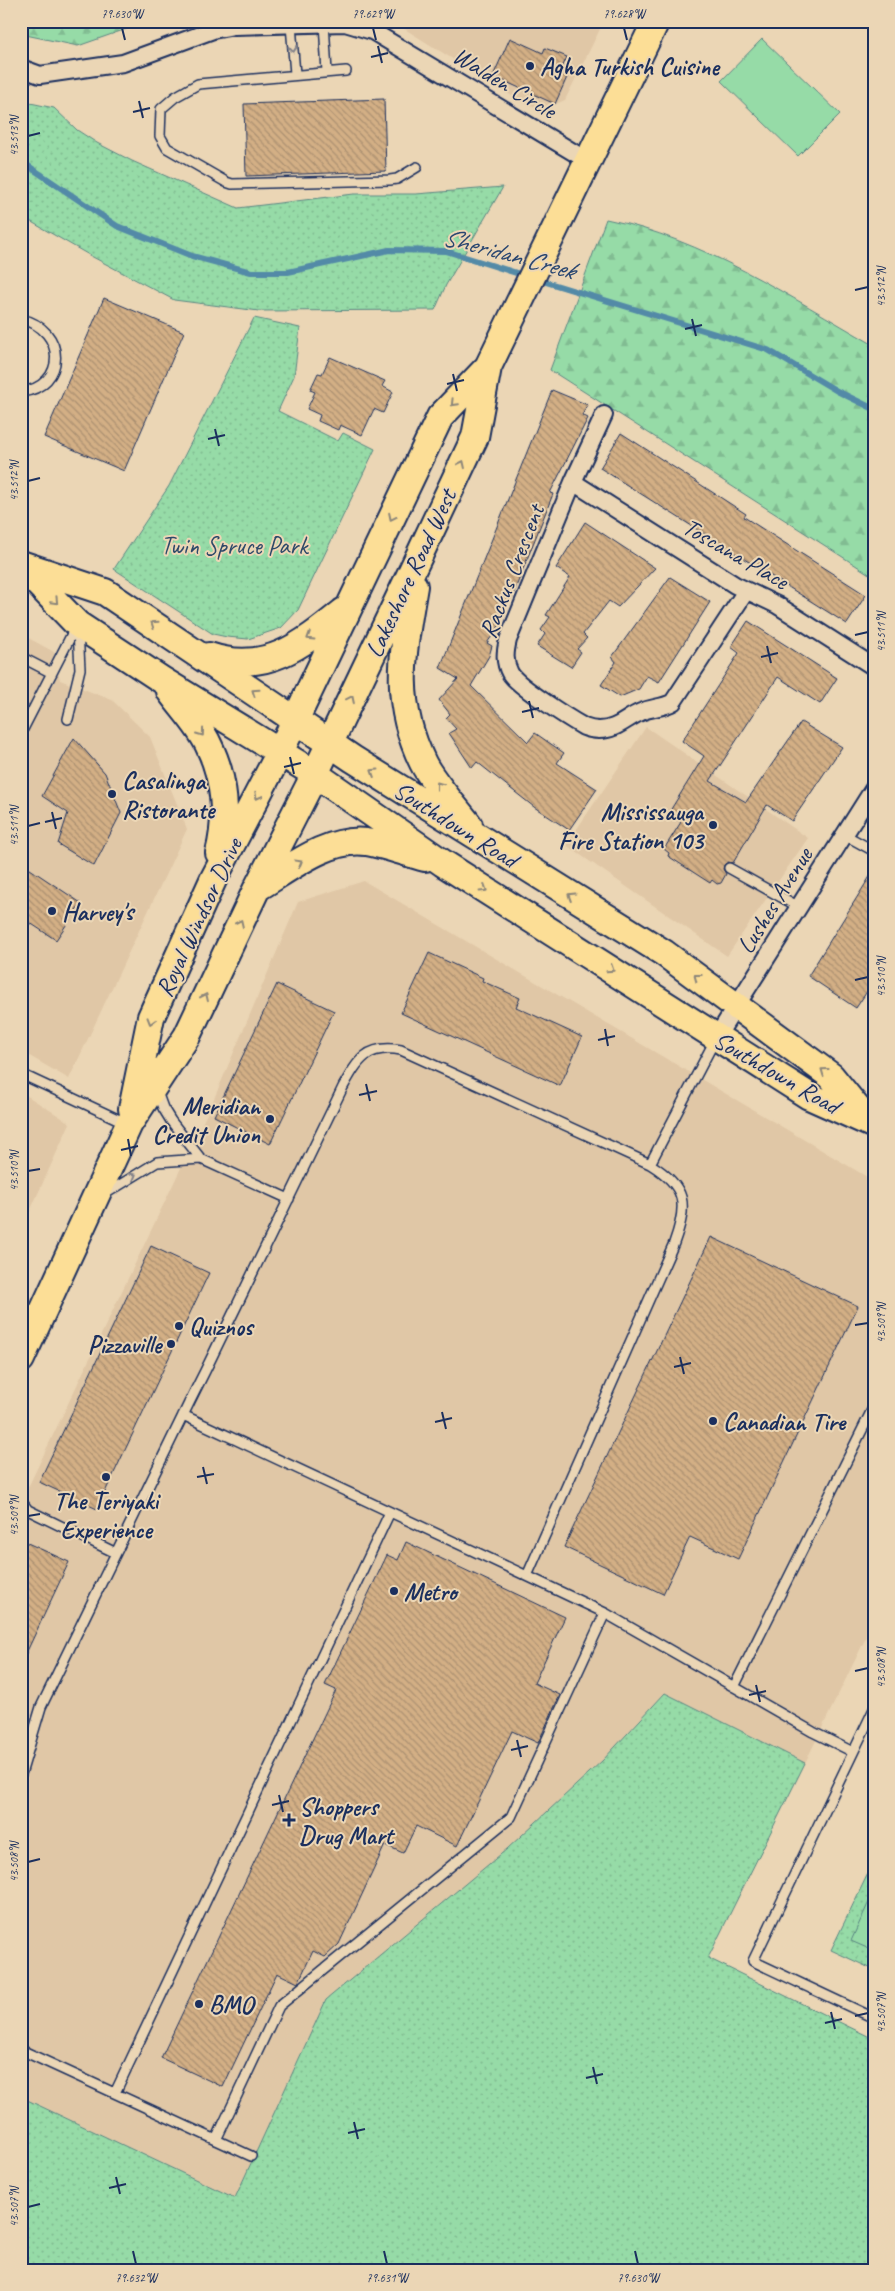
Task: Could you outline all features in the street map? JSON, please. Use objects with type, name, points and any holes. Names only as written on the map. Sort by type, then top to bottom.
[{"type":"main road","name":"Lakeshore Road West","points":[[315,774],[475,437],[488,367],[656,21]]},
{"type":"main road","name":"Lakeshore Road West","points":[[295,720],[440,417],[488,367]]},
{"type":"main road","points":[[419,556],[402,656],[404,710],[423,764],[478,838]]},
{"type":"main road","name":"Southdown Road","points":[[21,565],[77,624],[162,680],[315,774],[443,863],[716,1038],[809,1096],[870,1123]]},
{"type":"main road","name":"Southdown Road","points":[[21,565],[105,592],[330,743],[478,838],[664,953],[831,1076],[870,1123]]},
{"type":"main road","points":[[195,652],[229,663],[255,662],[282,654],[315,634],[349,607]]},
{"type":"main road","points":[[162,680],[208,742],[215,760],[226,805],[223,836],[213,880]]},
{"type":"main road","name":"Royal Windsor Drive","points":[[129,1124],[151,1017],[213,880],[295,720]]},
{"type":"main road","name":"Royal Windsor Drive","points":[[21,1359],[31,1311],[93,1202],[129,1124],[187,1036],[257,888],[315,774]]},
{"type":"main road","points":[[257,888],[322,851],[341,844],[365,842],[443,863]]},
{"type":"street","name":"Walden Circle","points":[[21,68],[40,75],[124,63],[221,28],[324,23],[352,24],[372,31],[588,161]]},
{"type":"street","name":"Rackus Crescent","points":[[604,415],[573,482],[508,640],[505,654],[508,669],[515,680],[585,727],[600,730],[614,728],[641,712],[673,702],[746,591]]},
{"type":"street","name":"Toscana Place","points":[[573,482],[746,591],[777,606],[874,667]]},
{"type":"street","name":"Lushes Avenue","points":[[716,1038],[874,788]]},
{"type":"lane","points":[[324,23],[327,72]]},
{"type":"lane","points":[[291,25],[295,74]]},
{"type":"lane","points":[[346,71],[198,84],[175,97],[161,109],[160,136],[167,148],[232,184],[390,180],[397,179],[417,167]]},
{"type":"lane","points":[[21,319],[34,322],[45,329],[52,340],[56,352],[55,365],[50,376],[41,386],[21,392]]},
{"type":"lane","points":[[21,733],[77,624]]},
{"type":"lane","points":[[68,719],[80,670],[77,624]]},
{"type":"lane","points":[[21,657],[52,673]]},
{"type":"lane","points":[[845,835],[874,851]]},
{"type":"lane","points":[[730,868],[799,907]]},
{"type":"lane","points":[[650,1164],[716,1038]]},
{"type":"lane","points":[[21,1774],[41,1707],[355,1065],[368,1053],[386,1048],[401,1050],[650,1164],[666,1174],[677,1186],[682,1200],[682,1219],[663,1269],[527,1576]]},
{"type":"lane","points":[[21,1074],[129,1124]]},
{"type":"lane","points":[[155,1085],[163,1108],[183,1138],[201,1159],[289,1199]]},
{"type":"lane","points":[[93,1202],[157,1162],[201,1159]]},
{"type":"lane","points":[[734,1687],[874,1406]]},
{"type":"lane","points":[[183,1415],[606,1613],[813,1732],[853,1752]]},
{"type":"lane","points":[[21,1502],[25,1510],[116,1553]]},
{"type":"lane","points":[[114,2093],[390,1512]]},
{"type":"lane","points":[[216,2140],[279,2006],[511,1817],[606,1613]]},
{"type":"lane","points":[[874,1709],[753,1961],[874,2018]]},
{"type":"lane","points":[[21,2050],[252,2156]]},
{"type":"shaded area","points":[[404,21],[604,21],[565,100],[543,110],[520,101],[400,26]]},
{"type":"shaded area","points":[[21,634],[54,652],[60,680],[112,700],[150,737],[187,829],[69,1079],[21,1051]]},
{"type":"shaded area","points":[[646,727],[808,838],[727,956],[566,845]]},
{"type":"shaded area","points":[[364,881],[874,1181],[874,1621],[805,1763],[665,1693],[603,1760],[507,1849],[326,2000],[235,2198],[21,2097],[21,1502],[213,1101],[298,902]]},
{"type":"shaded area","points":[[21,1092],[70,1123],[21,1231]]},
{"type":"green space","points":[[21,21],[149,21],[78,46],[21,34]]},
{"type":"green space","points":[[762,39],[840,114],[798,156],[721,81]]},
{"type":"green space","points":[[21,101],[54,108],[77,130],[97,143],[132,161],[238,208],[354,194],[416,194],[503,187],[446,285],[435,310],[259,311],[174,300],[21,216]]},
{"type":"green space","points":[[606,219],[642,228],[677,240],[711,255],[777,289],[874,345],[874,577],[550,370]]},
{"type":"green space","name":"Twin Spruce Park","points":[[254,318],[300,328],[294,376],[278,411],[338,441],[343,433],[375,449],[298,610],[281,628],[248,639],[213,634],[114,569],[169,486]]},
{"type":"green space","points":[[665,1693],[805,1763],[708,1958],[874,2039],[874,2270],[21,2270],[21,2097],[235,2198],[326,2000],[507,1849],[603,1760]]},
{"type":"green space","points":[[874,1861],[874,1970],[831,1950]]},
{"type":"green space","points":[[874,1891],[874,1951],[851,1941]]},
{"type":"building","name":"Agha Turkish Cuisine","points":[[510,38],[543,53],[545,48],[567,57],[560,72],[568,75],[555,104],[493,76]]},
{"type":"building","points":[[384,99],[386,171],[246,176],[244,104]]},
{"type":"building","points":[[104,298],[184,332],[124,471],[44,437]]},
{"type":"building","points":[[330,357],[385,381],[382,386],[393,392],[383,413],[374,409],[362,435],[340,425],[338,430],[318,421],[320,415],[307,409],[315,392],[310,390],[318,373],[322,374]]},
{"type":"building","points":[[552,390],[588,405],[582,415],[588,418],[550,493],[553,494],[512,597],[496,617],[502,622],[487,643],[492,646],[489,656],[471,686],[528,742],[535,733],[564,753],[557,763],[597,789],[569,830],[534,807],[477,762],[472,768],[449,733],[456,729],[446,718],[450,714],[439,700],[458,679],[440,668]]},
{"type":"building","points":[[621,433],[746,514],[744,517],[866,595],[847,624],[600,468]]},
{"type":"building","points":[[585,522],[655,568],[618,607],[609,601],[583,634],[587,638],[577,649],[581,652],[571,667],[537,646],[545,634],[541,630],[550,617],[546,615],[570,577],[556,568]]},
{"type":"building","points":[[670,577],[710,602],[659,682],[647,676],[639,689],[620,697],[601,685],[616,662],[612,657]]},
{"type":"building","points":[[748,621],[837,678],[820,704],[778,677],[710,781],[746,802],[801,722],[842,747],[792,821],[767,805],[733,863],[728,862],[724,865],[723,869],[726,874],[721,883],[717,884],[712,880],[710,883],[668,856],[669,853],[664,849],[681,822],[668,814],[704,756],[682,741],[739,653],[731,647]]},
{"type":"building","points":[[74,738],[105,773],[121,813],[94,866],[58,844],[68,813],[42,796]]},
{"type":"building","name":"Harvey's","points":[[21,863],[81,903],[56,940],[21,917]]},
{"type":"building","points":[[874,870],[874,981],[856,1008],[808,976]]},
{"type":"building","points":[[429,953],[483,978],[482,981],[520,998],[516,1007],[582,1037],[560,1086],[401,1013]]},
{"type":"building","points":[[277,984],[334,1011],[270,1144],[214,1116]]},
{"type":"building","name":"Canadian Tire","points":[[711,1237],[858,1306],[738,1559],[690,1537],[663,1594],[564,1547]]},
{"type":"building","points":[[151,1246],[209,1273],[97,1509],[39,1482]]},
{"type":"building","points":[[21,1540],[69,1562],[21,1664]]},
{"type":"building","points":[[406,1542],[565,1617],[534,1683],[560,1695],[538,1743],[512,1731],[457,1846],[416,1826],[403,1853],[385,1845],[339,1944],[325,1957],[313,1951],[298,1983],[277,1973],[223,2087],[161,2058],[336,1690],[325,1685],[387,1555],[398,1560]]},
{"type":"waterway","name":"Sheridan Creek","points":[[21,161],[117,226],[192,256],[251,272],[288,272],[389,250],[446,251],[526,276]]},
{"type":"waterway","name":"Sheridan Creek","points":[[536,279],[768,350],[837,391],[874,409]]},
{"type":"place","name":"Agha Turkish Cuisine","points":[[530,66]]},
{"type":"place","name":"Casalinga Ristorante","points":[[112,794]]},
{"type":"place","name":"Mississauga Fire Station 103","points":[[713,825]]},
{"type":"place","name":"Harvey's","points":[[52,911]]},
{"type":"place","name":"Meridian Credit Union","points":[[270,1119]]},
{"type":"place","name":"Quiznos","points":[[179,1326]]},
{"type":"place","name":"Pizzaville","points":[[171,1344]]},
{"type":"place","name":"Canadian Tire","points":[[713,1421]]},
{"type":"place","name":"The Teriyaki Experience","points":[[106,1477]]},
{"type":"place","name":"Metro","points":[[394,1591]]},
{"type":"place","name":"Shoppers Drug Mart","points":[[289,1820]]},
{"type":"place","name":"BMO","points":[[199,2004]]}]
